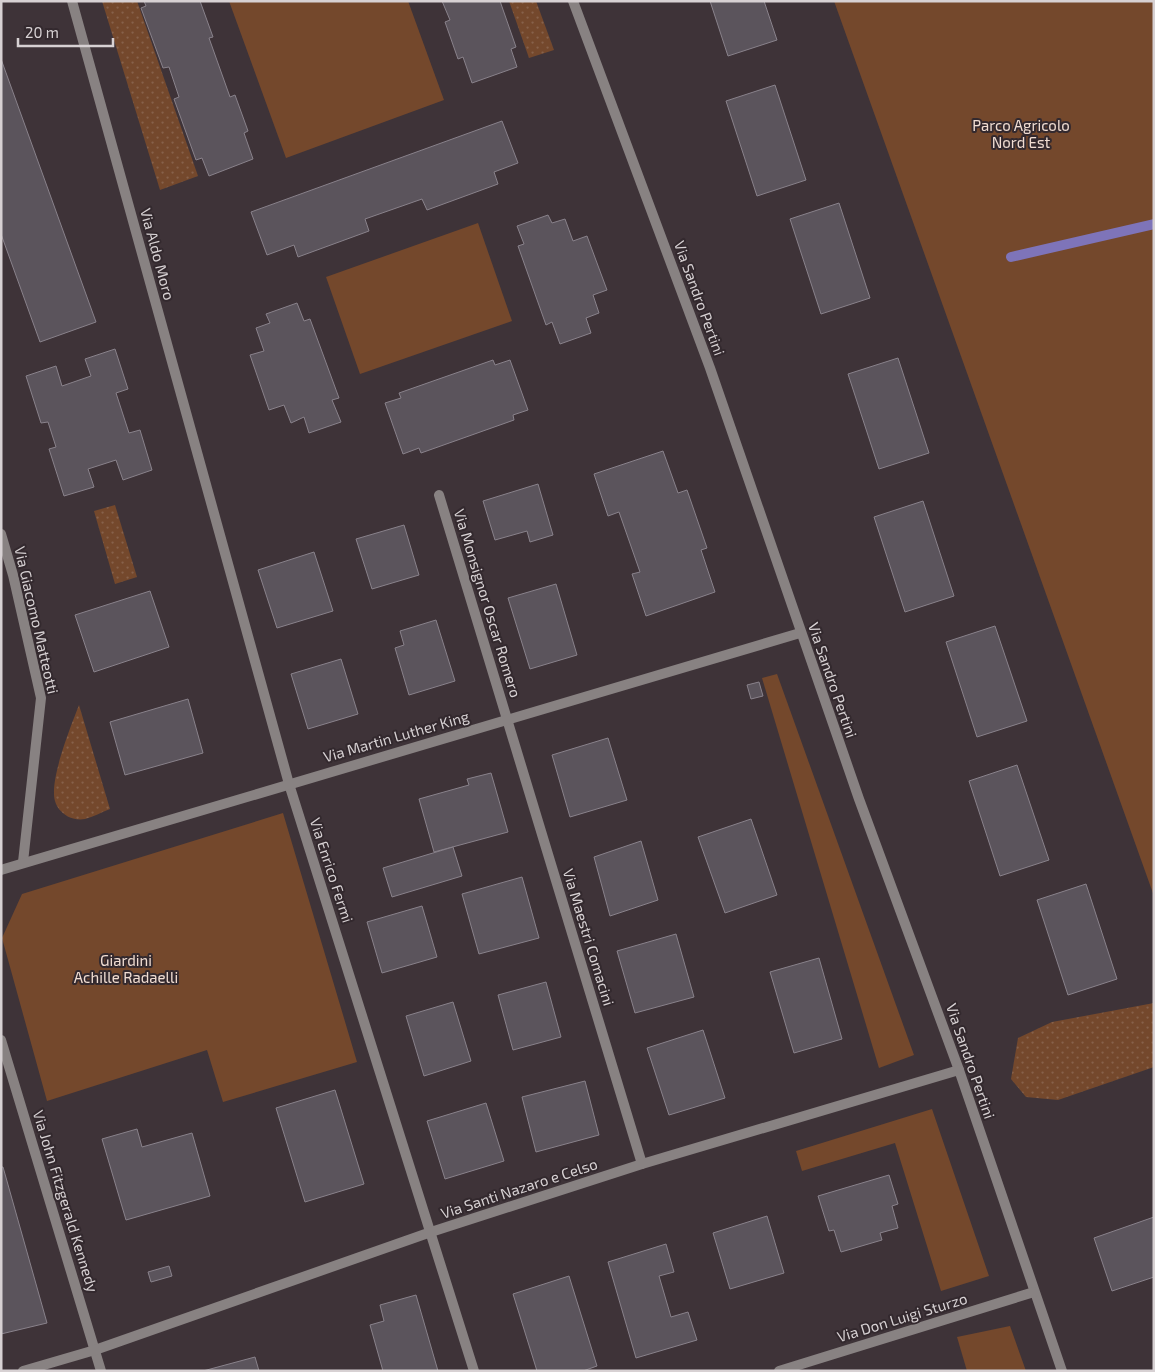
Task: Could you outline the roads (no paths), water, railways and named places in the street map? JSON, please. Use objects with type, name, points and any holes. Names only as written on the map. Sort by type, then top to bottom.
[{"type":"street","name":"Via Aldo Moro","points":[[72,1],[214,514]]},
{"type":"street","name":"Via Sandro Pertini","points":[[573,1],[710,368],[800,633],[958,1070],[1062,1371]]},
{"type":"street","name":"Via Monsignor Oscar Romero","points":[[439,495],[507,719]]},
{"type":"street","name":"Via Enrico Fermi","points":[[214,514],[289,784],[474,1371]]},
{"type":"street","name":"Via Giacomo Matteotti","points":[[1,534],[13,575],[41,698],[23,862]]},
{"type":"street","name":"Via Martin Luther King","points":[[1,870],[800,633]]},
{"type":"street","name":"Via Maestri Comacini","points":[[507,719],[642,1164]]},
{"type":"street","name":"Via John Fitzgerald Kennedy","points":[[1,1040],[101,1371]]},
{"type":"street","name":"Via Santi Nazaro e Celso","points":[[25,1370],[95,1350],[431,1232],[642,1164],[958,1070]]},
{"type":"street","name":"Via Don Luigi Sturzo","points":[[779,1371],[1034,1292]]},
{"type":"waterway","points":[[1011,257],[1154,224]]},
{"type":"park label","name":"Parco Agricolo Nord Est","points":[[1021,134]]},
{"type":"park label","name":"Giardini Achille Radaelli","points":[[126,968]]}]
